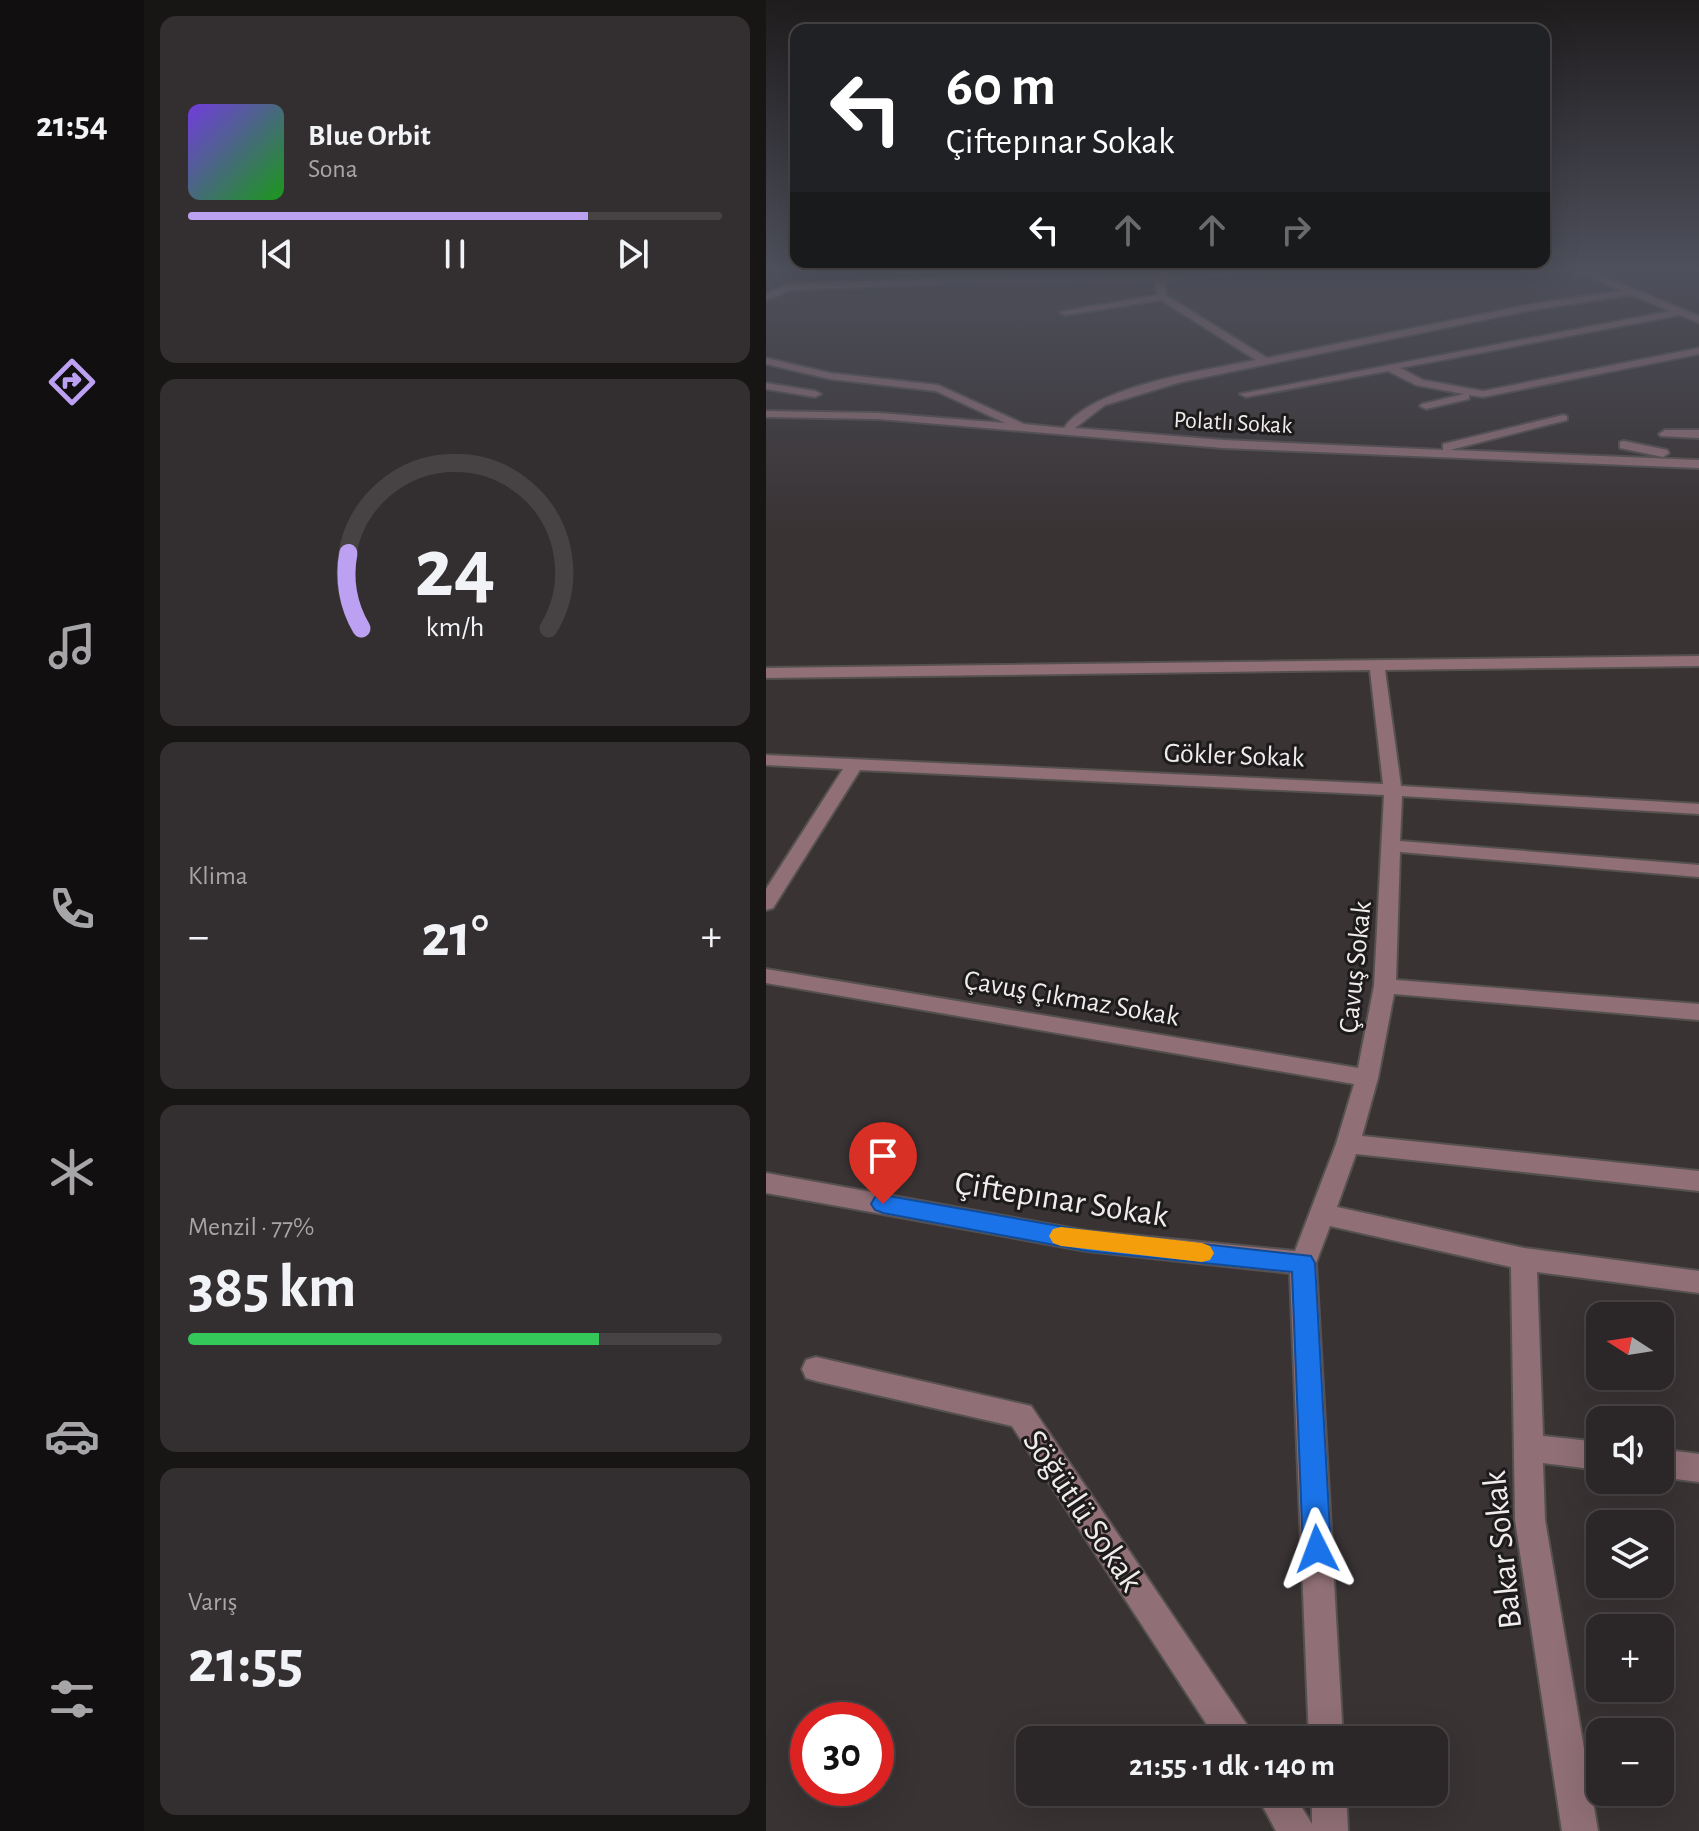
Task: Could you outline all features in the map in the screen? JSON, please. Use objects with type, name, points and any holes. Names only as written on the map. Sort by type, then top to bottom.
[{"type":"street","points":[[1260,356],[1269,362],[1299,367]]},
{"type":"street","points":[[1066,433],[1082,413],[1113,398],[1179,379],[1296,356]]},
{"type":"street","points":[[1246,394],[1451,356]]},
{"type":"street","points":[[1426,406],[1672,356]]},
{"type":"street","points":[[766,361],[830,376],[938,388],[1030,430]]},
{"type":"street","points":[[1391,368],[1402,376],[1430,386],[1483,394]]},
{"type":"street","points":[[1312,371],[1339,377]]},
{"type":"street","points":[[804,414],[830,376]]},
{"type":"street","points":[[766,386],[815,394]]},
{"type":"street","name":"Polatlı Sokak","points":[[766,414],[879,416],[1223,444],[1699,462]]},
{"type":"street","points":[[1425,452],[1563,418]]},
{"type":"street","points":[[1665,434],[1699,434]]},
{"type":"street","points":[[1624,445],[1699,462]]},
{"type":"street","points":[[766,673],[1699,661]]},
{"type":"street","name":"Çavuş Sokak","points":[[1303,1263],[1348,1144],[1367,1078],[1385,986],[1393,791],[1377,666]]},
{"type":"street","name":"Gökler Sokak","points":[[766,760],[1699,809]]},
{"type":"street","points":[[766,904],[855,765]]},
{"type":"street","points":[[1393,846],[1699,871]]},
{"type":"street","name":"Çavuş Çıkmaz Sokak","points":[[766,976],[1367,1078]]},
{"type":"street","points":[[1385,986],[1699,1012]]},
{"type":"street","points":[[1348,1144],[1699,1181]]},
{"type":"street","name":"Çiftepınar Sokak","points":[[766,1183],[1087,1241],[1303,1263]]},
{"type":"street","points":[[1323,1214],[1524,1259],[1699,1282]]},
{"type":"street","name":"Bakar Sokak","points":[[1524,1259],[1530,1520],[1580,1831]]},
{"type":"street","points":[[1303,1263],[1325,1726]]},
{"type":"street","name":"Söğütlü Sokak","points":[[816,1369],[1021,1415],[1228,1726]]},
{"type":"street","points":[[1528,1448],[1586,1454]]},
{"type":"street","points":[[1674,1465],[1699,1468]]},
{"type":"street","points":[[1281,1806],[1297,1831]]},
{"type":"street","points":[[1329,1806],[1330,1831]]},
{"type":"slow traffic","points":[[1061,1236],[1202,1253]]},
{"type":"route","points":[[883,1204],[1087,1241],[1303,1263],[1317,1549]]}]
